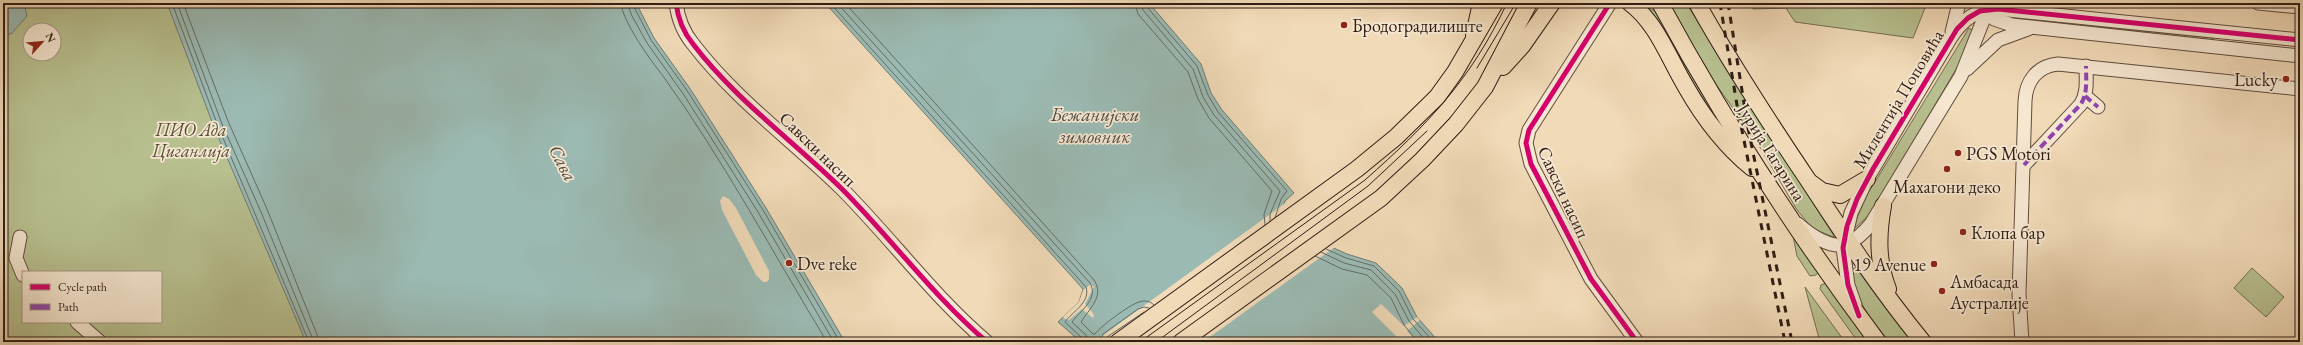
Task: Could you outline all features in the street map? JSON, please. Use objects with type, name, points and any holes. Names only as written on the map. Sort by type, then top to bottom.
[{"type":"main road","points":[[1472,46],[1481,3]]},
{"type":"main road","points":[[1118,342],[1357,169],[1396,137],[1437,98],[1472,46],[1495,3]]},
{"type":"main road","points":[[1493,75],[1529,3]]},
{"type":"main road","points":[[1181,342],[1381,198],[1444,138],[1493,75],[1522,46],[1553,3]]},
{"type":"main road","points":[[1630,3],[1652,27],[1701,112],[1743,160],[1763,176]]},
{"type":"main road","name":"Јурија Гагарина","points":[[1697,3],[1739,75],[1846,241],[1894,306],[1924,342]]},
{"type":"main road","name":"Јурија Гагарина","points":[[1662,8],[1787,214],[1878,342]]},
{"type":"main road","points":[[1809,182],[1822,191],[1840,194],[1867,179]]},
{"type":"main road","points":[[1883,206],[1879,238],[1880,262],[1894,306]]},
{"type":"street","name":"Савски насип","points":[[676,3],[682,27],[692,43],[727,83],[842,190],[962,320],[987,342]]},
{"type":"street","points":[[1650,3],[1662,8]]},
{"type":"street","points":[[1950,39],[1959,3]]},
{"type":"street","points":[[2258,3],[2300,7]]},
{"type":"street","name":"Савски насип","points":[[1612,5],[1529,130],[1526,143],[1531,164],[1591,280],[1637,342]]},
{"type":"street","points":[[1986,8],[2021,7],[2300,40]]},
{"type":"street","points":[[1986,8],[2002,23],[2033,28],[2300,56]]},
{"type":"street","points":[[1787,214],[1816,237],[1827,242],[1846,241],[1871,224],[1961,76],[1986,8]]},
{"type":"street","name":"Милентија Поповића","points":[[1859,316],[1848,285],[1846,241],[1851,213],[1867,179],[1950,39],[1962,23],[1986,8]]},
{"type":"street","points":[[1961,76],[1998,40],[2033,28]]},
{"type":"street","points":[[2022,342],[2019,294],[2025,93],[2032,77],[2039,70],[2050,65],[2086,66],[2300,89]]},
{"type":"street","points":[[2024,165],[2056,132],[2085,96],[2086,66]]},
{"type":"street","points":[[2085,96],[2098,107]]},
{"type":"street","points":[[20,238],[16,258],[22,273]]},
{"type":"street","points":[[78,323],[100,342]]},
{"type":"green space","name":"ПИО Ада Циганлија","points":[[3,3],[277,3],[452,342],[3,342]]},
{"type":"green space","points":[[1667,3],[1686,3],[1834,236],[1833,237],[1812,228],[1797,210],[1755,139],[1715,83]]},
{"type":"green space","points":[[1752,3],[1927,3],[1913,38],[1795,22],[1786,8],[1753,9]]},
{"type":"green space","points":[[1642,4],[1662,15],[1736,147],[1703,104]]},
{"type":"green space","points":[[2009,18],[2213,38],[2214,43],[2013,23]]},
{"type":"green space","points":[[1969,28],[1975,32],[1962,59],[1871,213],[1855,228],[1856,220],[1867,195]]},
{"type":"green space","points":[[1793,236],[1818,273],[1816,275],[1810,276],[1797,256]]},
{"type":"green space","points":[[1857,267],[1913,342],[1889,342],[1875,324],[1860,301],[1853,282],[1850,270]]},
{"type":"green space","points":[[2252,268],[2284,297],[2266,317],[2234,288]]},
{"type":"green space","points":[[1826,283],[1869,342],[1858,342],[1820,289],[1821,285]]},
{"type":"green space","points":[[1805,287],[1845,342],[1820,342]]},
{"type":"water","points":[[3,3],[24,3],[27,16],[12,33],[3,37]]},
{"type":"water","name":"Сава","points":[[167,3],[636,3],[654,38],[691,90],[766,208],[845,342],[306,342],[214,127]]},
{"type":"water","name":"Бежанијски зимовник","points":[[825,3],[1149,3],[1201,64],[1211,93],[1222,110],[1294,193],[1285,201],[1279,217],[1286,227],[1347,254],[1376,263],[1402,288],[1417,317],[1439,342],[1174,342],[1155,323],[1107,342],[1081,342],[1058,322],[1079,302],[1083,289]]},
{"type":"pier","points":[[723,196],[729,199],[736,208],[769,271],[769,279],[767,282],[763,282],[756,275],[722,210],[720,201]]},
{"type":"pier","points":[[1288,201],[1281,217],[1287,225],[1335,247],[1203,342],[1172,342],[1153,325],[1110,342],[1094,342]]},
{"type":"pier","points":[[1091,284],[1094,287],[1085,304],[1092,312],[1094,316],[1093,318],[1082,309],[1069,320],[1065,319],[1063,317],[1079,302],[1083,290]]},
{"type":"pier","points":[[1381,304],[1404,326],[1417,317],[1420,320],[1407,331],[1417,342],[1402,342],[1372,312]]},
{"type":"tram line","points":[[1140,342],[1365,180],[1387,160],[1428,120],[1463,78],[1493,30],[1507,3]]},
{"type":"tram line","points":[[1477,68],[1516,3]]},
{"type":"tram line","points":[[1156,342],[1368,186],[1427,131]]},
{"type":"railway","points":[[1720,3],[1738,111],[1785,342]]},
{"type":"railway","points":[[1728,3],[1748,128],[1792,342]]},
{"type":"marked path","points":[[2024,165],[2081,104],[2086,90],[2086,66]]},
{"type":"marked path","points":[[2085,96],[2098,107]]},
{"type":"cycle path","points":[[676,3],[678,14],[684,30],[689,39],[709,64],[764,119],[841,188],[948,306],[987,342]]},
{"type":"cycle path","points":[[1610,3],[1529,130],[1526,143],[1531,164],[1591,279],[1637,342]]},
{"type":"cycle path","points":[[1859,316],[1848,285],[1843,248],[1847,226],[1857,199],[1873,169],[1957,29],[1968,18],[1980,11],[1998,9],[2300,40]]},
{"type":"place","name":"Бродоградилиште","points":[[1344,25]]},
{"type":"place","name":"Lucky","points":[[2286,79]]},
{"type":"place","name":"PGS Motori","points":[[1958,153]]},
{"type":"place","name":"Махагони деко","points":[[1947,169]]},
{"type":"place","name":"Клопа бар","points":[[1963,232]]},
{"type":"place","name":"Dve reke","points":[[789,263]]},
{"type":"place","name":"19 Avenue","points":[[1934,264]]},
{"type":"place","name":"Амбасада Аустралије","points":[[1942,291]]}]
